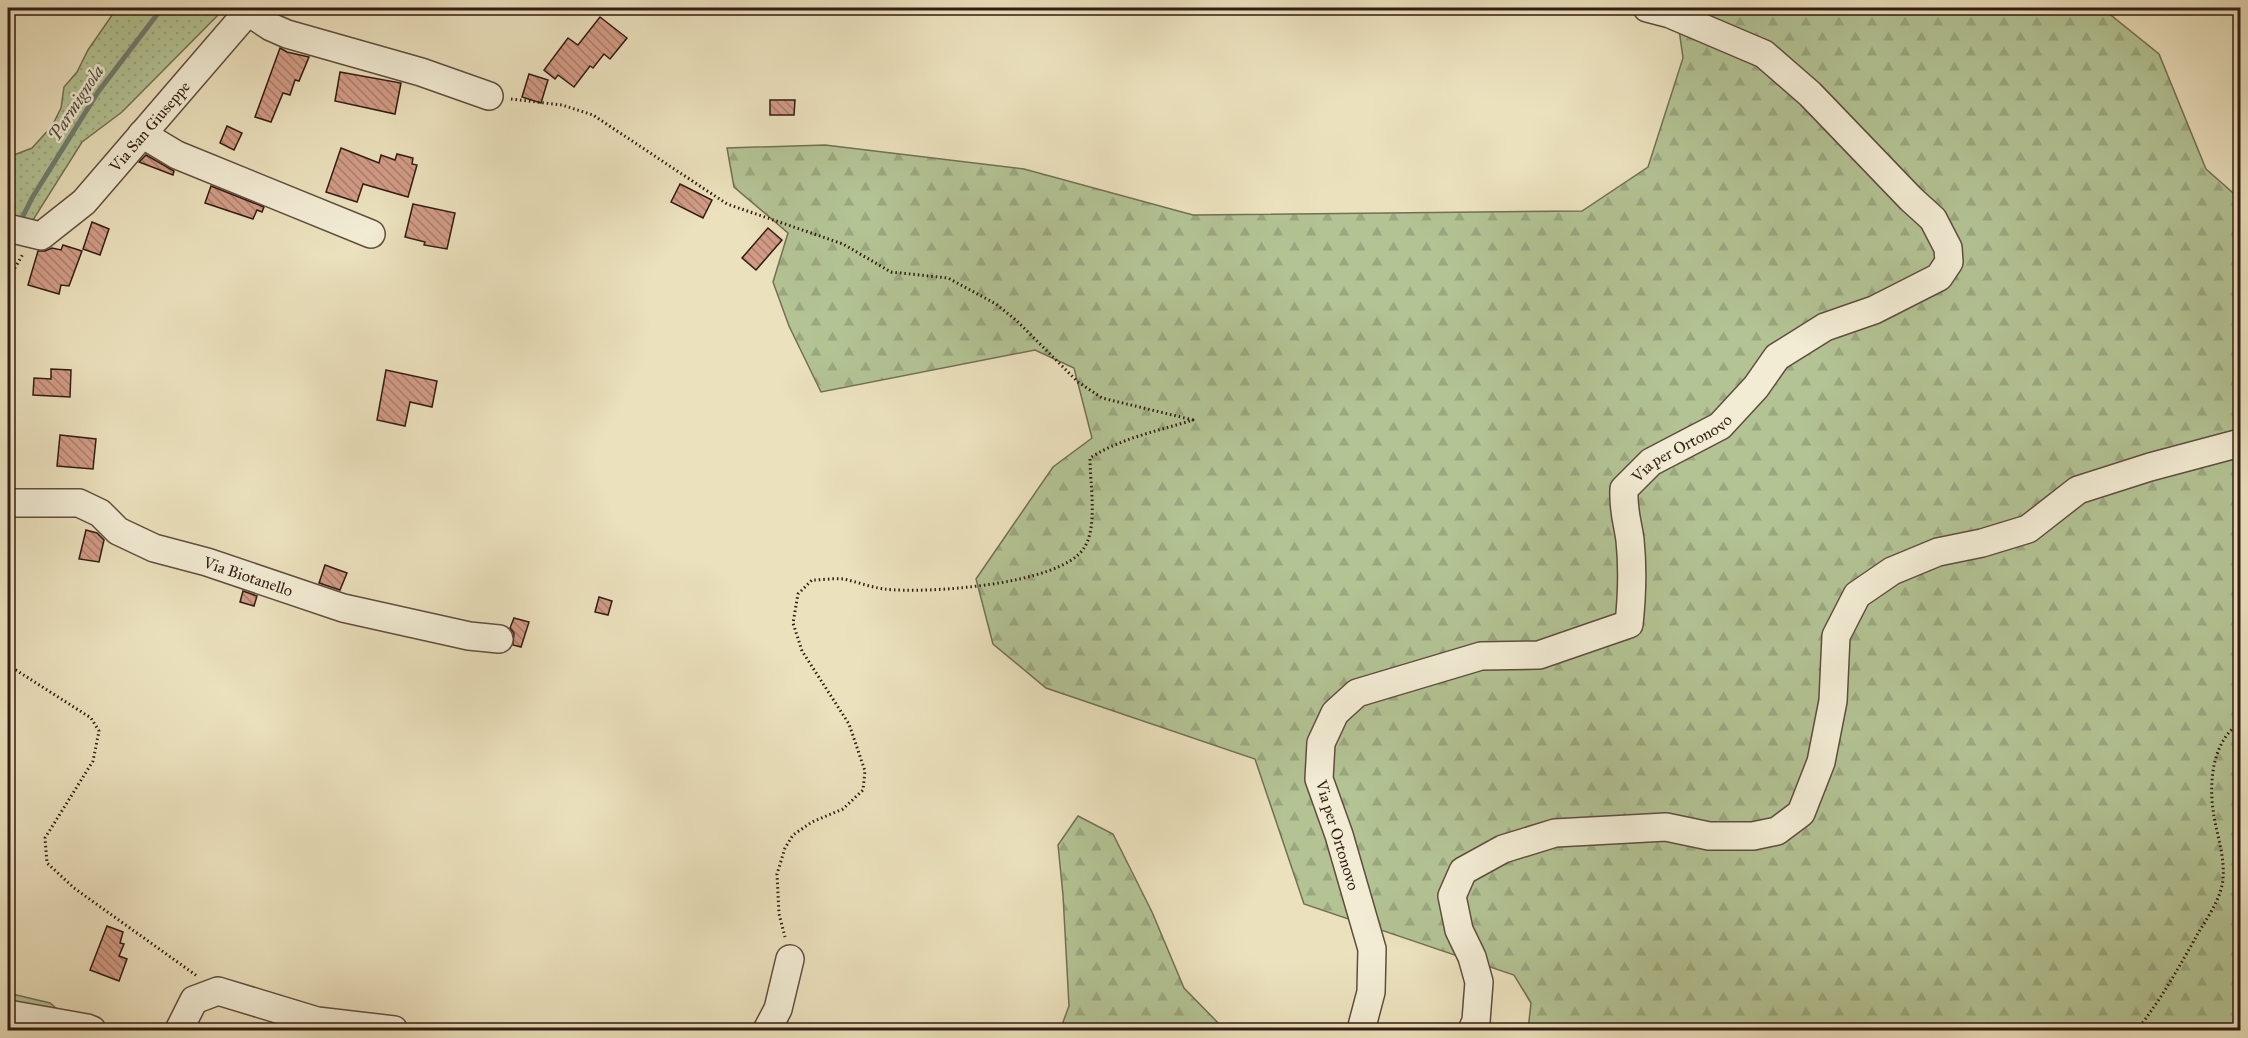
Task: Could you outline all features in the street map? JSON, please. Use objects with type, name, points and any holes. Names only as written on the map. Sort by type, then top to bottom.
[{"type":"street","name":"Via per Ortonovo","points":[[1361,1030],[1371,992],[1372,949],[1339,835],[1319,780],[1321,743],[1335,713],[1357,693],[1481,656],[1539,655],[1629,624],[1633,586],[1629,539],[1623,510],[1624,489],[1651,462],[1720,426],[1756,387],[1778,357],[1825,327],[1874,310],[1939,277],[1949,262],[1948,248],[1933,219],[1810,94],[1764,54],[1670,14],[1647,8]]},
{"type":"street","points":[[249,9],[271,27],[287,34],[421,72],[489,96]]},
{"type":"street","name":"Via San Giuseppe","points":[[26,233],[84,202],[249,9]]},
{"type":"street","points":[[142,134],[177,155],[371,234]]},
{"type":"street","points":[[1472,1030],[1476,1021],[1479,982],[1472,957],[1459,930],[1452,896],[1463,871],[1503,849],[1556,833],[1666,826],[1708,836],[1754,836],[1777,831],[1801,813],[1821,762],[1833,701],[1836,636],[1857,595],[1892,571],[1938,552],[1982,543],[2028,529],[2078,490],[2150,467],[2241,443]]},
{"type":"street","name":"Via Biotanello","points":[[8,503],[79,503],[100,513],[118,531],[154,549],[207,562],[343,608],[469,636],[499,639]]},
{"type":"street","points":[[767,1030],[778,1009],[790,959]]},
{"type":"street","points":[[179,1030],[194,1000],[218,991],[317,1021],[394,1030]]},
{"type":"street","points":[[8,1014],[92,1030]]},
{"type":"path","points":[[489,96],[562,105],[593,115],[727,204],[843,244],[891,272],[948,278],[996,304],[1017,321],[1078,382],[1102,398],[1193,420],[1125,441],[1090,458],[1091,530],[1083,549],[1066,565],[1043,574],[968,587],[924,590],[883,589],[842,579],[812,580],[798,594],[793,623],[802,651],[849,724],[865,771],[863,790],[843,809],[812,822],[793,835],[785,848],[777,874],[779,914],[790,959]]},
{"type":"path","points":[[8,665],[91,718],[99,731],[93,761],[45,838],[47,863],[74,888],[218,991]]},
{"type":"path","points":[[2137,1030],[2156,1007],[2217,900],[2223,880],[2222,859],[2213,808],[2214,772],[2217,751],[2230,729],[2241,723]]},
{"type":"green space","points":[[117,8],[225,8],[122,112],[82,142],[28,228],[8,223],[8,161],[14,155],[32,148],[52,126],[61,108],[64,87],[77,72],[88,50]]},
{"type":"green space","points":[[1676,8],[2102,8],[2159,54],[2206,169],[2240,199],[2240,1030],[1528,1030],[1531,1003],[1514,975],[1304,904],[1255,759],[1046,688],[993,644],[976,579],[1053,467],[1092,438],[1074,368],[1035,350],[821,392],[789,326],[773,282],[788,233],[734,187],[727,148],[825,145],[1024,169],[1193,215],[1582,211],[1648,167],[1683,58]]},
{"type":"green space","points":[[1078,816],[1113,834],[1152,912],[1184,988],[1224,1029],[1230,1030],[1060,1030],[1069,1006],[1058,845]]},
{"type":"green space","points":[[8,993],[50,1003],[82,1030],[8,1030]]},
{"type":"building","points":[[600,17],[627,38],[610,59],[604,54],[593,68],[590,66],[574,87],[558,75],[555,79],[544,70],[568,38],[578,45]]},
{"type":"building","points":[[280,48],[309,57],[299,81],[295,80],[290,95],[283,93],[271,122],[255,117]]},
{"type":"building","points":[[340,72],[401,83],[395,114],[335,101]]},
{"type":"building","points":[[529,74],[548,80],[541,103],[522,97]]},
{"type":"building","points":[[770,100],[795,100],[794,115],[770,115]]},
{"type":"building","points":[[227,126],[242,133],[234,150],[220,143]]},
{"type":"building","points":[[341,148],[379,163],[381,155],[395,160],[397,154],[413,158],[412,164],[417,165],[408,197],[363,184],[357,202],[326,192]]},
{"type":"building","points":[[146,155],[174,171],[173,175],[139,162]]},
{"type":"building","points":[[680,184],[712,200],[703,218],[671,202]]},
{"type":"building","points":[[211,186],[264,207],[262,212],[257,210],[253,219],[205,203]]},
{"type":"building","points":[[413,204],[455,213],[447,249],[424,245],[425,242],[405,237]]},
{"type":"building","points":[[92,222],[109,229],[100,255],[83,249]]},
{"type":"building","points":[[768,228],[782,240],[756,270],[742,258]]},
{"type":"building","points":[[63,245],[82,251],[69,286],[61,285],[59,294],[28,285],[38,251],[52,248],[61,250]]},
{"type":"building","points":[[51,369],[71,370],[70,397],[33,395],[34,378],[51,379]]},
{"type":"building","points":[[386,370],[437,381],[432,407],[410,402],[405,426],[377,420]]},
{"type":"building","points":[[60,435],[96,439],[93,469],[57,466]]},
{"type":"building","points":[[86,530],[97,533],[104,540],[99,562],[79,559]]},
{"type":"building","points":[[325,565],[347,573],[340,590],[319,583]]},
{"type":"building","points":[[243,591],[257,596],[254,606],[240,602]]},
{"type":"building","points":[[599,597],[612,601],[608,615],[595,612]]},
{"type":"building","points":[[514,618],[529,622],[521,647],[513,645],[514,633],[510,628]]},
{"type":"building","points":[[107,926],[123,932],[120,943],[124,944],[119,956],[127,959],[119,981],[90,970]]},
{"type":"waterway","name":"Parmignola","points":[[19,224],[32,198],[98,92],[162,8]]}]
